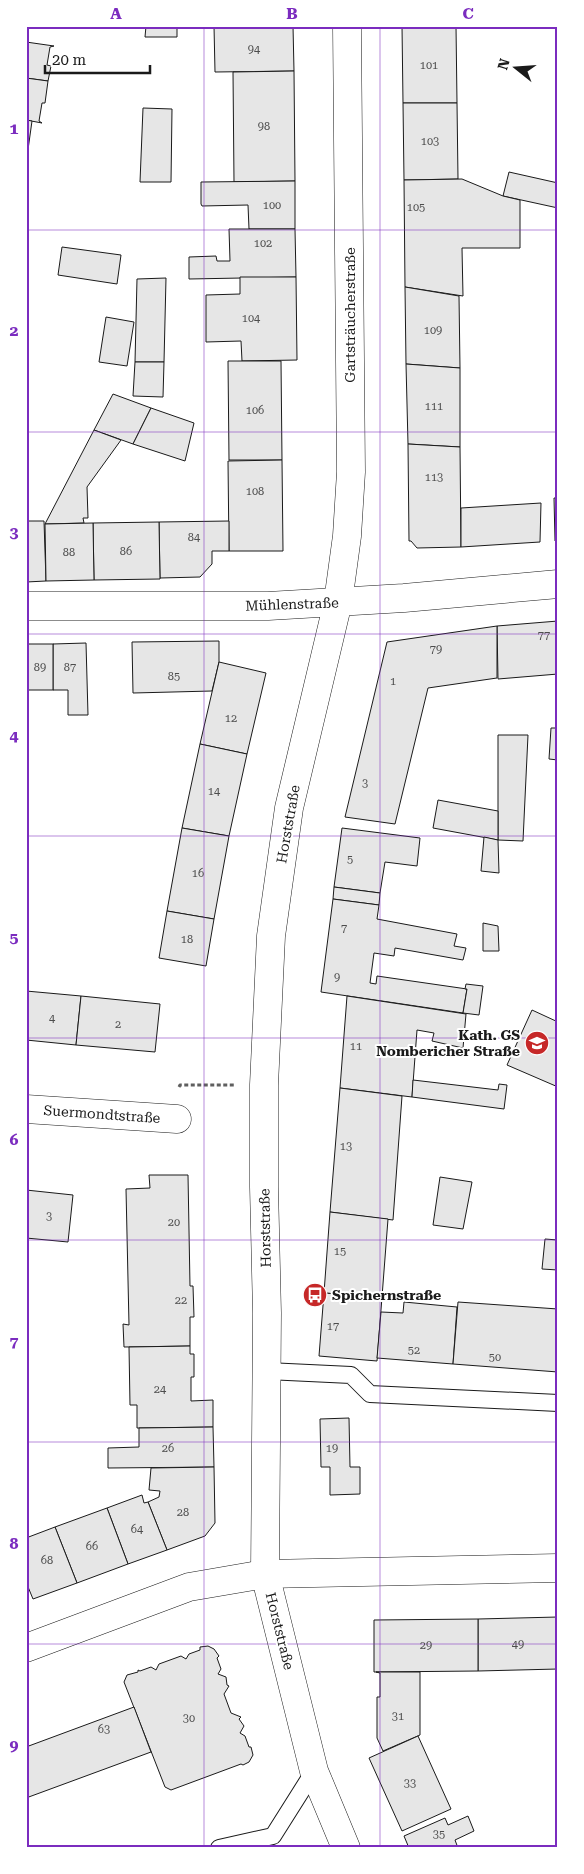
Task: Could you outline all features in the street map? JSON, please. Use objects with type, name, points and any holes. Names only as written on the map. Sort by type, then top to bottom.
[{"type":"street","name":"Gartsträucherstraße","points":[[338,602],[347,536],[351,472],[347,26]]},
{"type":"street","name":"Mühlenstraße","points":[[26,606],[268,606],[558,584]]},
{"type":"street","name":"Horststraße","points":[[338,602],[289,808],[271,936],[264,1084],[267,1371],[265,1574],[314,1771],[346,1848]]},
{"type":"street","name":"Suermondtstraße","points":[[26,1109],[177,1119]]},
{"type":"street","points":[[26,1648],[190,1588],[265,1574],[558,1568]]},
{"type":"lane","points":[[267,1371],[351,1375],[370,1394],[558,1403]]},
{"type":"lane","points":[[220,1848],[274,1836],[314,1771]]},
{"type":"path","points":[[177,1119],[180,1085],[264,1084]]},
{"type":"building","points":[[146,26],[177,26],[177,37],[145,37]]},
{"type":"building","points":[[214,26],[293,26],[294,71],[215,72]]},
{"type":"building","points":[[402,26],[456,26],[457,103],[403,103]]},
{"type":"building","points":[[26,42],[54,46],[50,47],[47,65],[51,66],[48,81],[26,78]]},
{"type":"building","points":[[294,71],[295,181],[234,182],[233,72]]},
{"type":"building","points":[[26,78],[48,81],[45,103],[42,103],[39,121],[42,123],[26,120]]},
{"type":"building","points":[[403,103],[457,103],[458,179],[404,180]]},
{"type":"building","points":[[143,108],[172,109],[171,182],[140,182]]},
{"type":"building","points":[[26,120],[32,121],[26,164]]},
{"type":"building","points":[[509,172],[558,183],[558,208],[503,196]]},
{"type":"building","points":[[462,179],[503,196],[520,200],[520,248],[462,248],[463,296],[405,287],[404,180]]},
{"type":"building","points":[[295,181],[295,229],[249,229],[248,205],[202,206],[201,204],[201,182]]},
{"type":"building","points":[[229,229],[295,229],[296,277],[189,279],[189,257],[216,256],[217,261],[230,261]]},
{"type":"building","points":[[62,247],[121,255],[117,284],[58,275]]},
{"type":"building","points":[[240,277],[296,277],[297,360],[242,361],[241,341],[206,342],[206,295],[240,294]]},
{"type":"building","points":[[166,278],[164,362],[135,362],[137,279]]},
{"type":"building","points":[[405,287],[459,296],[460,368],[406,364]]},
{"type":"building","points":[[106,317],[134,322],[127,366],[99,362]]},
{"type":"building","points":[[228,361],[281,361],[282,460],[229,460]]},
{"type":"building","points":[[135,362],[164,362],[163,397],[133,396]]},
{"type":"building","points":[[406,364],[460,368],[460,447],[408,444]]},
{"type":"building","points":[[113,394],[151,408],[133,444],[94,430]]},
{"type":"building","points":[[151,408],[194,423],[185,461],[133,444]]},
{"type":"building","points":[[94,430],[121,440],[87,487],[88,518],[83,518],[84,523],[45,524]]},
{"type":"building","points":[[408,444],[460,447],[461,547],[417,548],[409,541]]},
{"type":"building","points":[[282,460],[283,551],[229,551],[228,461]]},
{"type":"building","points":[[554,498],[558,498],[558,541],[555,541]]},
{"type":"building","points":[[541,503],[540,542],[461,547],[461,508]]},
{"type":"building","points":[[26,521],[44,521],[46,581],[26,582]]},
{"type":"building","points":[[229,521],[229,551],[212,551],[212,564],[200,577],[160,578],[159,522]]},
{"type":"building","points":[[159,522],[160,579],[94,580],[93,523]]},
{"type":"building","points":[[93,523],[94,580],[46,581],[45,524]]},
{"type":"building","points":[[558,621],[558,674],[498,679],[497,626]]},
{"type":"building","points":[[497,626],[497,678],[428,688],[395,824],[345,817],[387,642]]},
{"type":"building","points":[[219,641],[219,662],[212,691],[133,693],[132,642]]},
{"type":"building","points":[[86,643],[88,715],[68,715],[68,690],[53,690],[53,644]]},
{"type":"building","points":[[26,644],[53,644],[53,690],[26,690]]},
{"type":"building","points":[[219,662],[266,673],[247,754],[200,744]]},
{"type":"building","points":[[551,728],[558,728],[558,760],[549,759]]},
{"type":"building","points":[[498,735],[528,735],[523,841],[498,840]]},
{"type":"building","points":[[200,744],[247,754],[229,836],[182,828]]},
{"type":"building","points":[[438,800],[498,811],[498,840],[433,828]]},
{"type":"building","points":[[182,828],[229,836],[214,919],[167,911]]},
{"type":"building","points":[[342,828],[420,838],[417,866],[385,862],[380,893],[334,887]]},
{"type":"building","points":[[484,837],[498,840],[499,873],[481,871]]},
{"type":"building","points":[[334,887],[380,893],[379,905],[333,899]]},
{"type":"building","points":[[333,899],[379,905],[377,919],[457,934],[454,946],[466,948],[463,960],[395,948],[394,956],[374,953],[370,983],[376,984],[377,976],[467,989],[463,1013],[321,992]]},
{"type":"building","points":[[167,911],[214,919],[206,966],[159,958]]},
{"type":"building","points":[[483,923],[498,926],[499,951],[483,951]]},
{"type":"building","points":[[466,984],[483,986],[479,1015],[463,1013],[467,989],[465,989]]},
{"type":"building","points":[[26,991],[81,996],[76,1045],[26,1040]]},
{"type":"building","points":[[81,996],[160,1004],[155,1052],[76,1045]]},
{"type":"building","points":[[347,996],[466,1014],[463,1048],[432,1041],[434,1033],[417,1030],[412,1097],[340,1088]]},
{"type":"building","name":"Kath. GS Nombericher Straße","points":[[532,1010],[558,1022],[558,1087],[507,1065]]},
{"type":"building","points":[[413,1080],[498,1090],[499,1084],[507,1085],[504,1109],[412,1097]]},
{"type":"building","points":[[340,1088],[402,1096],[393,1220],[330,1212]]},
{"type":"building","points":[[149,1175],[188,1175],[190,1286],[193,1286],[194,1317],[190,1317],[190,1346],[124,1347],[123,1324],[129,1325],[126,1189],[150,1188]]},
{"type":"building","points":[[440,1177],[472,1182],[463,1229],[433,1225]]},
{"type":"building","points":[[26,1190],[73,1195],[68,1242],[26,1238]]},
{"type":"building","points":[[330,1212],[388,1219],[382,1297],[324,1293]]},
{"type":"building","points":[[545,1239],[558,1240],[558,1270],[542,1269]]},
{"type":"building","points":[[324,1293],[382,1297],[377,1361],[319,1356]]},
{"type":"building","points":[[404,1302],[457,1307],[453,1364],[377,1358],[381,1312],[403,1313]]},
{"type":"building","points":[[458,1302],[558,1309],[558,1372],[453,1364]]},
{"type":"building","points":[[190,1346],[190,1354],[194,1354],[194,1377],[191,1377],[191,1401],[213,1400],[213,1427],[137,1428],[137,1405],[130,1405],[129,1347]]},
{"type":"building","points":[[349,1418],[350,1467],[360,1467],[360,1494],[330,1495],[330,1467],[321,1467],[320,1419]]},
{"type":"building","points":[[213,1427],[214,1467],[108,1468],[108,1448],[139,1447],[139,1428]]},
{"type":"building","points":[[214,1467],[215,1523],[205,1536],[167,1550],[148,1502],[159,1497],[160,1491],[149,1490],[151,1468]]},
{"type":"building","points":[[142,1495],[144,1503],[148,1502],[167,1550],[128,1564],[107,1508]]},
{"type":"building","points":[[107,1508],[128,1564],[77,1583],[55,1527]]},
{"type":"building","points":[[55,1527],[77,1583],[33,1599],[26,1582],[26,1538]]},
{"type":"building","points":[[558,1617],[558,1669],[478,1671],[478,1619]]},
{"type":"building","points":[[478,1619],[478,1671],[374,1672],[374,1620]]},
{"type":"building","points":[[208,1646],[214,1649],[219,1656],[217,1658],[221,1669],[218,1674],[226,1677],[227,1685],[229,1686],[224,1694],[231,1713],[241,1717],[239,1719],[244,1726],[240,1733],[245,1736],[253,1755],[249,1762],[243,1765],[241,1764],[171,1790],[165,1787],[124,1682],[127,1675],[138,1672],[138,1670],[151,1667],[156,1670],[159,1664],[181,1656],[186,1659],[189,1654],[200,1650],[200,1647]]},
{"type":"building","points":[[376,1672],[420,1672],[420,1735],[383,1751],[377,1738],[377,1697],[380,1697],[380,1673]]},
{"type":"building","points":[[134,1707],[151,1752],[26,1798],[26,1747]]},
{"type":"building","points":[[418,1736],[451,1809],[402,1831],[369,1758]]},
{"type":"building","points":[[468,1816],[474,1831],[455,1840],[458,1848],[409,1848],[404,1836],[445,1818],[448,1825]]},
{"type":"place","name":"Kath. GS Nombericher Straße","points":[[537,1043]]},
{"type":"place","name":"Spichernstraße","points":[[315,1295]]}]
